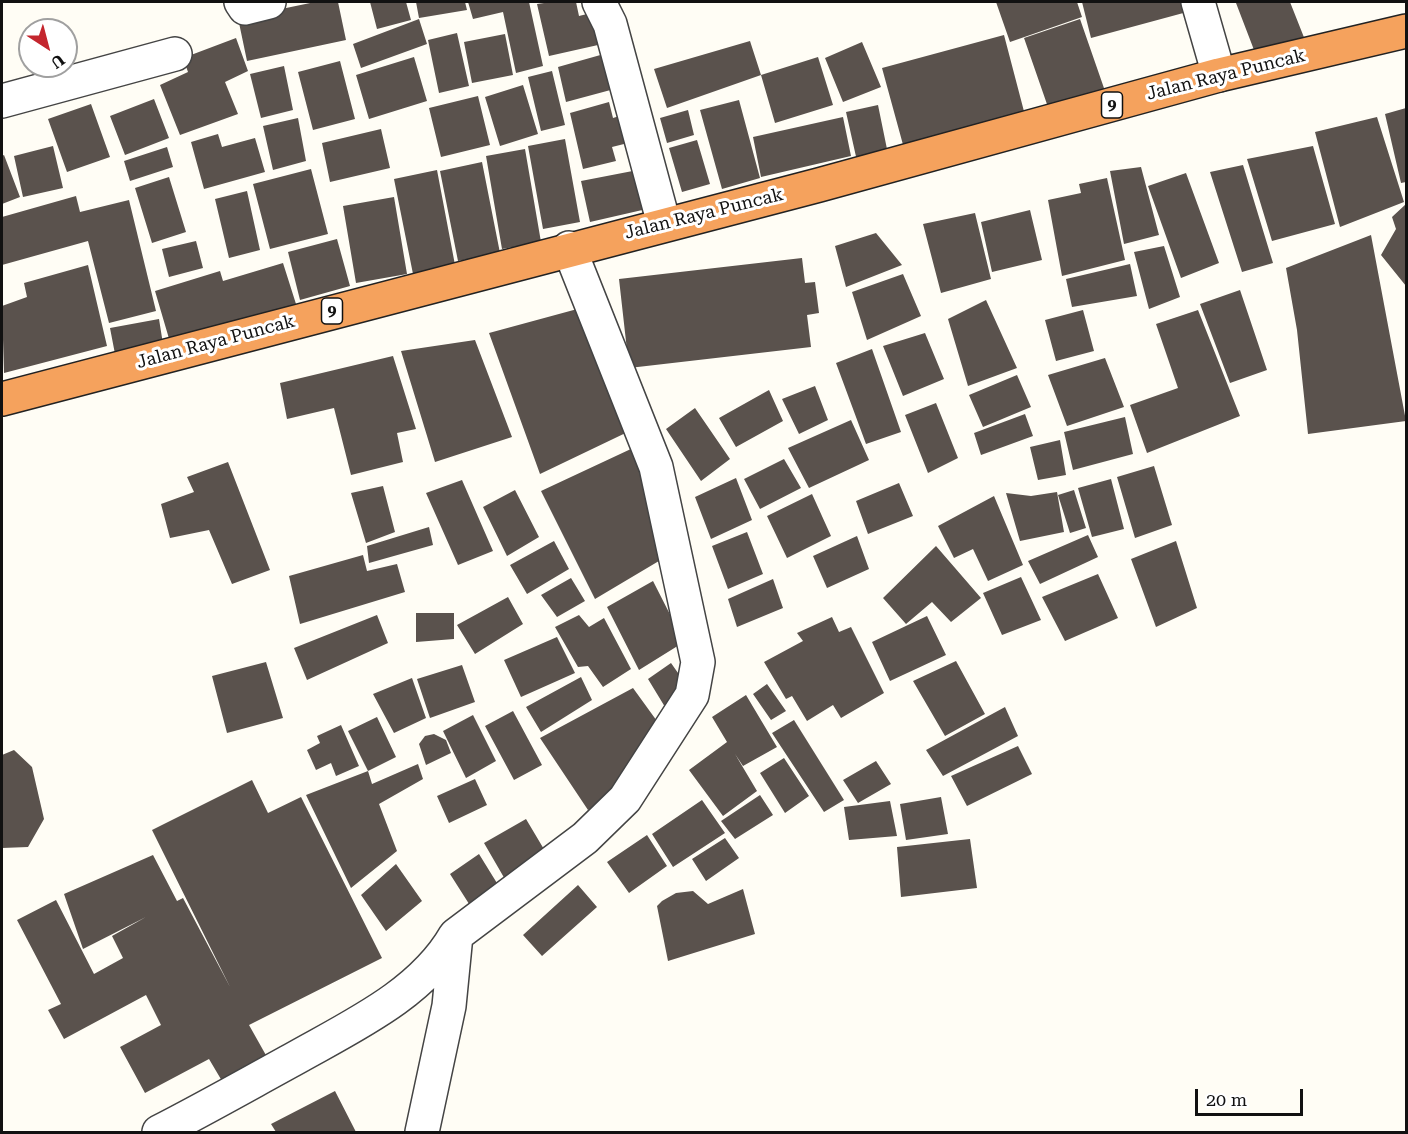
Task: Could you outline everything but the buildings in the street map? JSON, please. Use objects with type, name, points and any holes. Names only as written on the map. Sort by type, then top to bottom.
[{"type":"highway","name":"Jalan Raya Puncak","points":[[2,399],[569,248],[819,185],[1219,75],[1407,31]]},
{"type":"street","points":[[240,2],[245,8],[269,2]]},
{"type":"street","points":[[599,2],[610,24],[664,224]]},
{"type":"street","points":[[1198,2],[1219,75]]},
{"type":"street","points":[[2,101],[175,54]]},
{"type":"street","points":[[159,1132],[377,1010],[411,986],[443,957],[456,935],[585,838],[625,799],[692,695],[698,662],[656,467],[569,248]]},
{"type":"street","points":[[422,1132],[449,1006],[456,935]]}]
